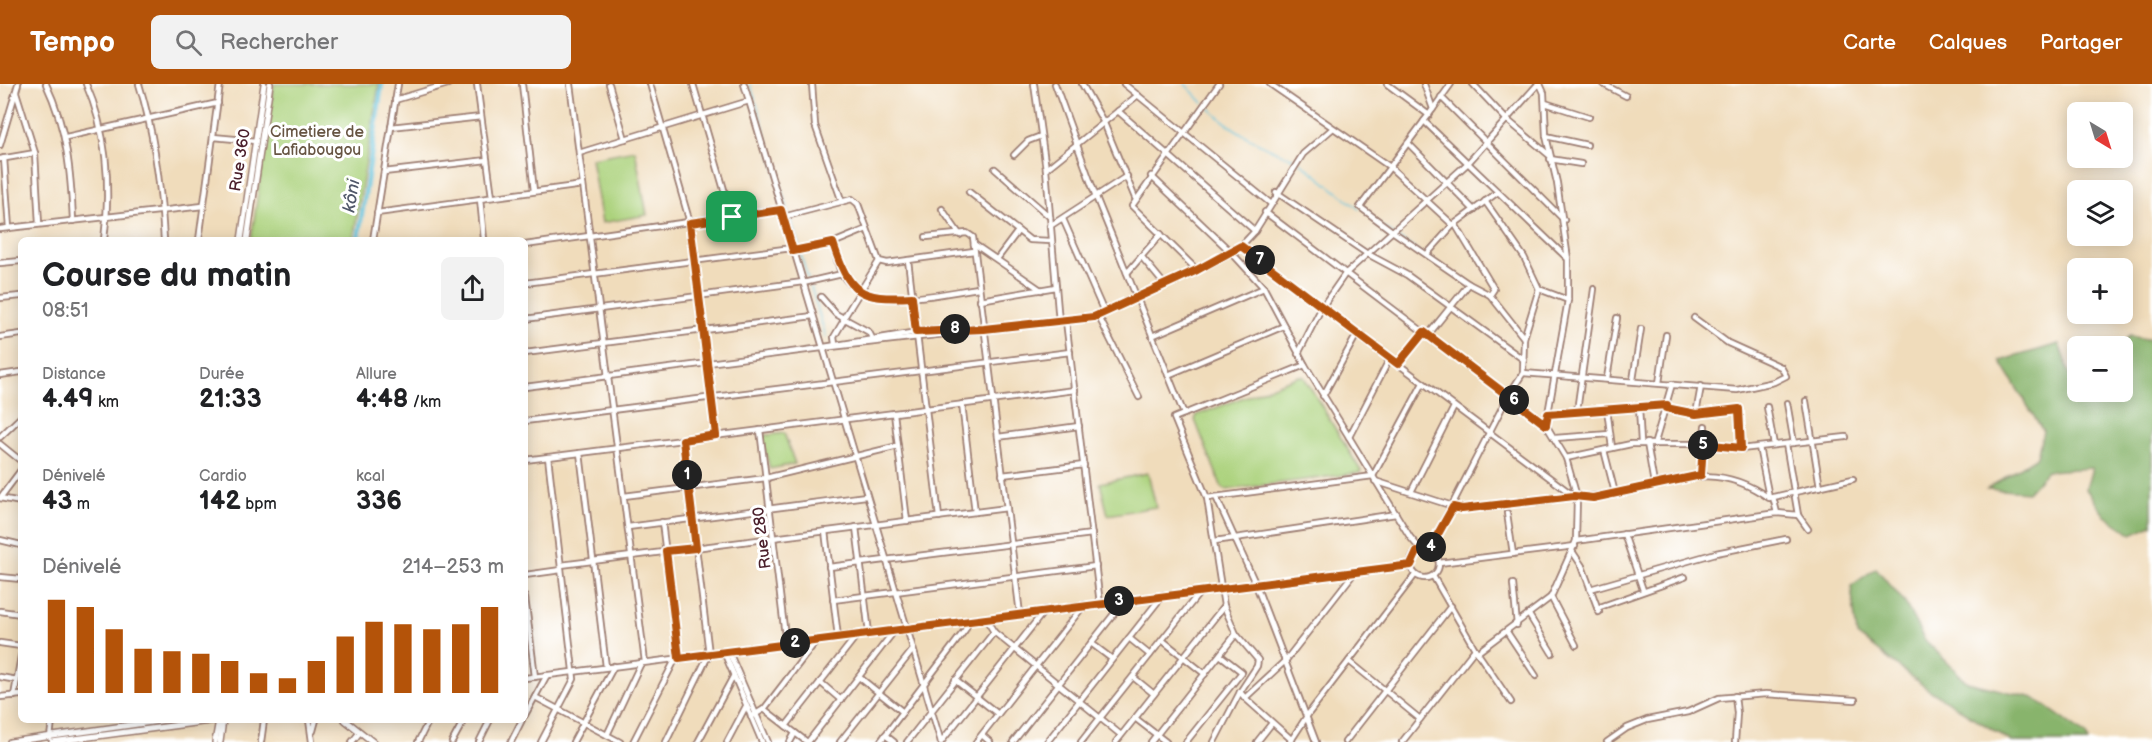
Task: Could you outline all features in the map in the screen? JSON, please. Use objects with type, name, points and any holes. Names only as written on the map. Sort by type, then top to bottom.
[{"type":"main road","name":"Rue 360","points":[[241,237],[264,84]]},
{"type":"main road","name":"Rue 360","points":[[247,237],[270,84]]},
{"type":"main road","points":[[60,739],[149,723]]},
{"type":"main road","points":[[10,742],[51,740],[195,723]]},
{"type":"main road","points":[[218,742],[220,723]]},
{"type":"main road","points":[[349,723],[373,742]]},
{"type":"street","points":[[0,145],[2,129],[18,84]]},
{"type":"street","points":[[46,84],[66,137],[73,221]]},
{"type":"street","points":[[86,84],[102,129],[108,186],[104,237]]},
{"type":"street","points":[[139,84],[150,118],[164,237]]},
{"type":"street","points":[[199,237],[220,84]]},
{"type":"street","points":[[373,237],[398,84]]},
{"type":"street","points":[[395,100],[448,84]]},
{"type":"street","points":[[477,84],[492,197]]},
{"type":"street","points":[[522,84],[534,191]]},
{"type":"street","points":[[570,84],[628,527],[643,663],[607,735]]},
{"type":"street","points":[[609,84],[626,139]]},
{"type":"street","points":[[650,84],[690,223],[716,435]]},
{"type":"street","points":[[693,84],[732,217]]},
{"type":"street","points":[[744,84],[941,742]]},
{"type":"street","points":[[812,84],[815,125],[842,202]]},
{"type":"street","points":[[1034,84],[1046,169],[1059,322]]},
{"type":"street","points":[[1055,84],[1135,297],[1184,414]]},
{"type":"street","points":[[1082,84],[1104,123],[1136,198]]},
{"type":"street","points":[[1124,84],[1270,203]]},
{"type":"street","points":[[1197,270],[1132,206],[1167,154],[1202,110],[1218,84]]},
{"type":"street","points":[[1270,84],[1332,129],[1390,166],[1454,225],[1494,289],[1490,295]]},
{"type":"street","points":[[1387,84],[1429,114]]},
{"type":"street","points":[[1424,84],[1433,109]]},
{"type":"street","points":[[1451,84],[1360,207],[1468,284],[1490,295],[1524,338]]},
{"type":"street","points":[[1473,84],[1505,118],[1550,157],[1581,164]]},
{"type":"street","points":[[1298,354],[1322,307],[1346,274],[1366,253],[1468,163],[1505,118],[1539,84],[1545,103],[1546,136],[1564,220],[1568,259],[1568,300],[1546,425]]},
{"type":"street","points":[[1603,84],[1612,86],[1626,96]]},
{"type":"street","points":[[15,92],[35,153],[39,224]]},
{"type":"street","points":[[1046,169],[1138,94]]},
{"type":"street","points":[[1441,98],[1564,220]]},
{"type":"street","points":[[579,153],[749,101]]},
{"type":"street","points":[[66,137],[218,103]]},
{"type":"street","points":[[1545,103],[1588,117]]},
{"type":"street","points":[[1118,111],[1255,231]]},
{"type":"street","points":[[391,127],[481,117]]},
{"type":"street","points":[[1424,121],[1568,259]]},
{"type":"street","points":[[528,387],[873,340],[1059,322],[1098,315],[1197,270],[1232,253],[1241,246],[1255,231],[1276,192],[1303,154],[1332,129]]},
{"type":"street","points":[[213,136],[256,141]]},
{"type":"street","points":[[1014,155],[1028,141],[1041,136]]},
{"type":"street","points":[[1546,136],[1587,146]]},
{"type":"street","points":[[1408,143],[1474,210]]},
{"type":"street","points":[[9,228],[2,158],[35,153]]},
{"type":"street","points":[[384,172],[487,160]]},
{"type":"street","points":[[995,169],[1050,217]]},
{"type":"street","points":[[1050,226],[1127,176]]},
{"type":"street","points":[[1151,176],[1232,253],[1264,288],[1298,354],[1323,396],[1421,550]]},
{"type":"street","points":[[377,213],[584,185]]},
{"type":"street","points":[[969,192],[1030,240],[1051,241]]},
{"type":"street","points":[[1276,192],[1366,253],[1407,275],[1524,360]]},
{"type":"street","points":[[1427,254],[1454,225],[1498,192]]},
{"type":"street","points":[[480,199],[484,237]]},
{"type":"street","points":[[783,217],[842,202],[852,200],[857,202],[879,261]]},
{"type":"street","points":[[1429,550],[1522,372],[1524,338],[1539,289],[1524,256],[1485,201]]},
{"type":"street","points":[[0,229],[203,206]]},
{"type":"street","points":[[942,209],[960,235]]},
{"type":"street","points":[[528,245],[590,238],[781,210]]},
{"type":"street","points":[[1265,212],[1546,425],[1566,458],[1576,497],[1574,546],[1551,597],[1517,625],[1477,650],[1402,742]]},
{"type":"street","points":[[1063,219],[1104,312]]},
{"type":"street","points":[[528,283],[793,250],[833,243],[867,229]]},
{"type":"street","points":[[997,259],[1018,231]]},
{"type":"street","points":[[926,237],[971,234],[974,244],[1020,614]]},
{"type":"street","points":[[1127,273],[1161,234]]},
{"type":"street","points":[[833,243],[843,274],[860,292],[883,299],[979,288]]},
{"type":"street","points":[[974,244],[1041,290]]},
{"type":"street","points":[[1241,246],[1576,497]]},
{"type":"street","points":[[879,261],[887,263],[974,251]]},
{"type":"street","points":[[1141,256],[1164,284]]},
{"type":"street","points":[[908,260],[939,517]]},
{"type":"street","points":[[0,263],[18,261]]},
{"type":"street","points":[[836,345],[834,337],[879,261]]},
{"type":"street","points":[[528,319],[803,282],[843,274]]},
{"type":"street","points":[[1398,364],[1452,306],[1468,284]]},
{"type":"street","points":[[980,300],[1056,287]]},
{"type":"street","points":[[1152,336],[1264,288]]},
{"type":"street","points":[[1539,289],[1568,300]]},
{"type":"street","points":[[1577,411],[1594,289]]},
{"type":"street","points":[[0,298],[18,296]]},
{"type":"street","points":[[821,297],[844,319],[869,332],[873,340]]},
{"type":"street","points":[[1098,315],[1139,397]]},
{"type":"street","points":[[528,353],[813,316]]},
{"type":"street","points":[[1607,378],[1617,318]]},
{"type":"street","points":[[1522,372],[1737,390],[1783,380],[1787,373],[1781,367],[1728,344],[1694,318]]},
{"type":"street","points":[[1066,321],[1100,604]]},
{"type":"street","points":[[1168,375],[1284,326]]},
{"type":"street","points":[[1633,380],[1641,329]]},
{"type":"street","points":[[0,337],[18,334]]},
{"type":"street","points":[[1323,396],[1358,334]]},
{"type":"street","points":[[1659,383],[1666,335]]},
{"type":"street","points":[[528,422],[1070,352]]},
{"type":"street","points":[[1348,437],[1390,358]]},
{"type":"street","points":[[1216,741],[1240,692],[1257,666],[1258,660],[1236,634],[1224,606],[1207,498],[1174,418],[1305,365]]},
{"type":"street","points":[[0,380],[2,375],[18,372]]},
{"type":"street","points":[[1374,478],[1423,383]]},
{"type":"street","points":[[1655,442],[1672,384]]},
{"type":"street","points":[[1696,414],[1701,386]]},
{"type":"street","points":[[528,460],[1075,390]]},
{"type":"street","points":[[1806,401],[1820,487]]},
{"type":"street","points":[[1787,403],[1794,443]]},
{"type":"street","points":[[962,404],[975,512]]},
{"type":"street","points":[[1410,492],[1454,406]]},
{"type":"street","points":[[1548,414],[1639,407],[1667,407],[1696,414],[1739,409],[1741,448]]},
{"type":"street","points":[[1639,407],[1644,443],[1654,484]]},
{"type":"street","points":[[1767,407],[1774,445]]},
{"type":"street","points":[[1607,409],[1612,448]]},
{"type":"street","points":[[894,413],[907,521]]},
{"type":"street","points":[[0,437],[18,420]]},
{"type":"street","points":[[998,437],[1079,426]]},
{"type":"street","points":[[1701,475],[1705,426]]},
{"type":"street","name":"Rue 280","points":[[760,430],[786,644]]},
{"type":"street","points":[[1555,438],[1610,434]]},
{"type":"street","points":[[1566,458],[1655,442],[1741,448],[1846,437]]},
{"type":"street","points":[[666,742],[709,654],[683,440]]},
{"type":"street","points":[[0,444],[18,459]]},
{"type":"street","points":[[1786,444],[1798,515],[1808,529]]},
{"type":"street","points":[[624,496],[766,478],[898,446]]},
{"type":"street","points":[[1760,447],[1771,498],[1777,513]]},
{"type":"street","points":[[1604,450],[1615,493]]},
{"type":"street","points":[[580,453],[606,667]]},
{"type":"street","points":[[541,742],[574,679],[548,457]]},
{"type":"street","points":[[1002,475],[1084,465]]},
{"type":"street","points":[[18,474],[0,498],[18,501]]},
{"type":"street","points":[[1207,498],[1374,478],[1462,509],[1576,497],[1593,498],[1701,475],[1740,480],[1771,498],[1853,479]]},
{"type":"street","points":[[628,527],[867,496]]},
{"type":"street","points":[[1216,497],[1256,585],[1317,742]]},
{"type":"street","points":[[528,574],[593,561],[1007,508]]},
{"type":"street","points":[[1507,513],[1513,554]]},
{"type":"street","points":[[1439,563],[1574,546],[1624,534],[1777,513],[1798,515]]},
{"type":"street","points":[[1215,541],[1396,514]]},
{"type":"street","points":[[633,742],[678,658],[662,522]]},
{"type":"street","points":[[856,527],[869,633]]},
{"type":"street","points":[[825,531],[838,638]]},
{"type":"street","points":[[829,567],[1092,534]]},
{"type":"street","points":[[1624,534],[1643,590]]},
{"type":"street","points":[[1590,588],[1716,553],[1786,539]]},
{"type":"street","points":[[0,540],[18,543]]},
{"type":"street","points":[[1574,546],[1598,610],[1643,590],[1685,576]]},
{"type":"street","points":[[1421,550],[1429,550],[1436,555],[1439,563],[1433,576],[1424,578],[1416,575],[1411,565],[1413,556],[1421,550]]},
{"type":"street","points":[[528,678],[1411,565]]},
{"type":"street","points":[[833,600],[1096,566]]},
{"type":"street","points":[[1245,698],[1286,660],[1354,573]]},
{"type":"street","points":[[1240,692],[1291,741],[1307,716],[1416,575]]},
{"type":"street","points":[[1433,576],[1511,702]]},
{"type":"street","points":[[0,577],[18,579]]},
{"type":"street","points":[[1513,584],[1517,625]]},
{"type":"street","points":[[1081,742],[1200,592]]},
{"type":"street","points":[[1047,742],[1163,596]]},
{"type":"street","points":[[1551,597],[1576,645]]},
{"type":"street","points":[[1013,742],[1125,600]]},
{"type":"street","points":[[976,742],[1084,605]]},
{"type":"street","points":[[1116,742],[1224,606]]},
{"type":"street","points":[[1345,742],[1451,606]]},
{"type":"street","points":[[941,742],[1045,610]]},
{"type":"street","points":[[0,611],[18,614]]},
{"type":"street","points":[[1529,615],[1552,653]]},
{"type":"street","points":[[986,619],[994,632],[1121,735]]},
{"type":"street","points":[[880,742],[924,687],[969,621]]},
{"type":"street","points":[[764,709],[807,742],[895,630]]},
{"type":"street","points":[[907,742],[994,632]]},
{"type":"street","points":[[1507,632],[1536,676]]},
{"type":"street","points":[[1151,742],[1236,634]]},
{"type":"street","points":[[786,726],[858,635]]},
{"type":"street","points":[[1129,638],[1150,655]]},
{"type":"street","points":[[528,639],[535,677]]},
{"type":"street","points":[[753,715],[764,709],[818,640]]},
{"type":"street","points":[[1162,640],[1205,674]]},
{"type":"street","points":[[1091,643],[1112,659]]},
{"type":"street","points":[[0,644],[18,646]]},
{"type":"street","points":[[840,742],[912,651]]},
{"type":"street","points":[[726,652],[746,706],[753,715],[761,742]]},
{"type":"street","points":[[726,652],[753,715],[768,742]]},
{"type":"street","points":[[1186,742],[1242,672],[1220,655]]},
{"type":"street","points":[[1349,661],[1420,719]]},
{"type":"street","points":[[573,742],[614,666]]},
{"type":"street","points":[[14,696],[18,674]]},
{"type":"street","points":[[528,710],[547,675]]},
{"type":"street","points":[[698,742],[734,675]]},
{"type":"street","points":[[0,677],[17,680]]},
{"type":"street","points":[[859,677],[903,712]]},
{"type":"street","points":[[1133,677],[1154,694]]},
{"type":"street","points":[[955,681],[998,714]]},
{"type":"street","points":[[820,682],[841,700]]},
{"type":"street","points":[[1607,742],[1627,728],[1647,720],[1688,712],[1719,698],[1766,694],[1855,700]]},
{"type":"street","points":[[0,698],[18,695]]},
{"type":"street","points":[[1735,696],[1737,713],[1735,742]]},
{"type":"street","points":[[535,697],[620,742]]},
{"type":"street","points":[[727,742],[746,706]]},
{"type":"street","points":[[1135,718],[1166,742]]},
{"type":"street","points":[[51,740],[52,723]]},
{"type":"street","points":[[261,742],[264,723]]},
{"type":"street","points":[[309,723],[312,739]]},
{"type":"street","points":[[312,739],[315,723]]},
{"type":"street","points":[[418,742],[428,723]]},
{"type":"street","points":[[452,742],[462,723]]},
{"type":"street","points":[[479,742],[488,723]]},
{"type":"street","points":[[511,742],[520,723]]},
{"type":"street","points":[[1257,742],[1272,723]]},
{"type":"street","points":[[352,742],[360,732]]},
{"type":"street","points":[[790,742],[795,733]]},
{"type":"street","points":[[885,735],[894,742]]},
{"type":"street","points":[[982,735],[990,742]]},
{"type":"green space","name":"Cimetiere de Lafiabougou","points":[[274,84],[379,84],[354,237],[251,237]]},
{"type":"green space","points":[[635,150],[647,215],[602,223],[591,158]]},
{"type":"green space","points":[[2133,337],[2152,340],[2152,525],[2132,534],[2105,516],[2086,489],[2092,468],[2047,471],[2028,492],[1987,489],[2037,457],[2043,431],[2000,361],[2059,344],[2067,366],[2067,402],[2133,402]]},
{"type":"green space","points":[[1299,376],[1304,377],[1361,471],[1226,490],[1222,488],[1195,420],[1197,415]]},
{"type":"green space","points":[[784,433],[795,464],[770,469],[761,436]]},
{"type":"green space","points":[[1148,473],[1156,507],[1108,515],[1100,483]]},
{"type":"green space","points":[[1876,568],[1905,603],[1924,639],[1967,682],[2034,698],[2086,735],[2088,742],[2012,742],[1929,690],[1857,635],[1851,586]]},
{"type":"waterway","name":"kôni","points":[[358,237],[382,84]]},
{"type":"waterway","points":[[750,84],[755,99]]},
{"type":"waterway","points":[[1185,84],[1203,103]]},
{"type":"waterway","points":[[756,102],[789,213]]},
{"type":"waterway","points":[[1207,106],[1247,136],[1293,158]]},
{"type":"waterway","points":[[1300,162],[1359,209]]},
{"type":"waterway","points":[[790,218],[793,226]]},
{"type":"waterway","points":[[1374,221],[1439,266]]},
{"type":"waterway","points":[[793,228],[799,246]]},
{"type":"waterway","points":[[800,252],[808,279]]},
{"type":"waterway","points":[[810,284],[826,337]]},
{"type":"route","points":[[781,210],[793,251],[833,243],[843,274],[860,292],[883,299],[912,297],[916,332],[984,329],[1094,317],[1197,270],[1232,253],[1241,246],[1398,364],[1424,332],[1546,425],[1548,414],[1577,411],[1667,405],[1666,408],[1696,414],[1739,409],[1741,448],[1703,444],[1701,475],[1593,498],[1574,496],[1462,509],[1453,507],[1429,550],[1417,552],[1411,560],[1411,565],[679,658],[666,551],[696,548],[683,440],[716,435],[690,223],[732,217],[781,210]]}]
